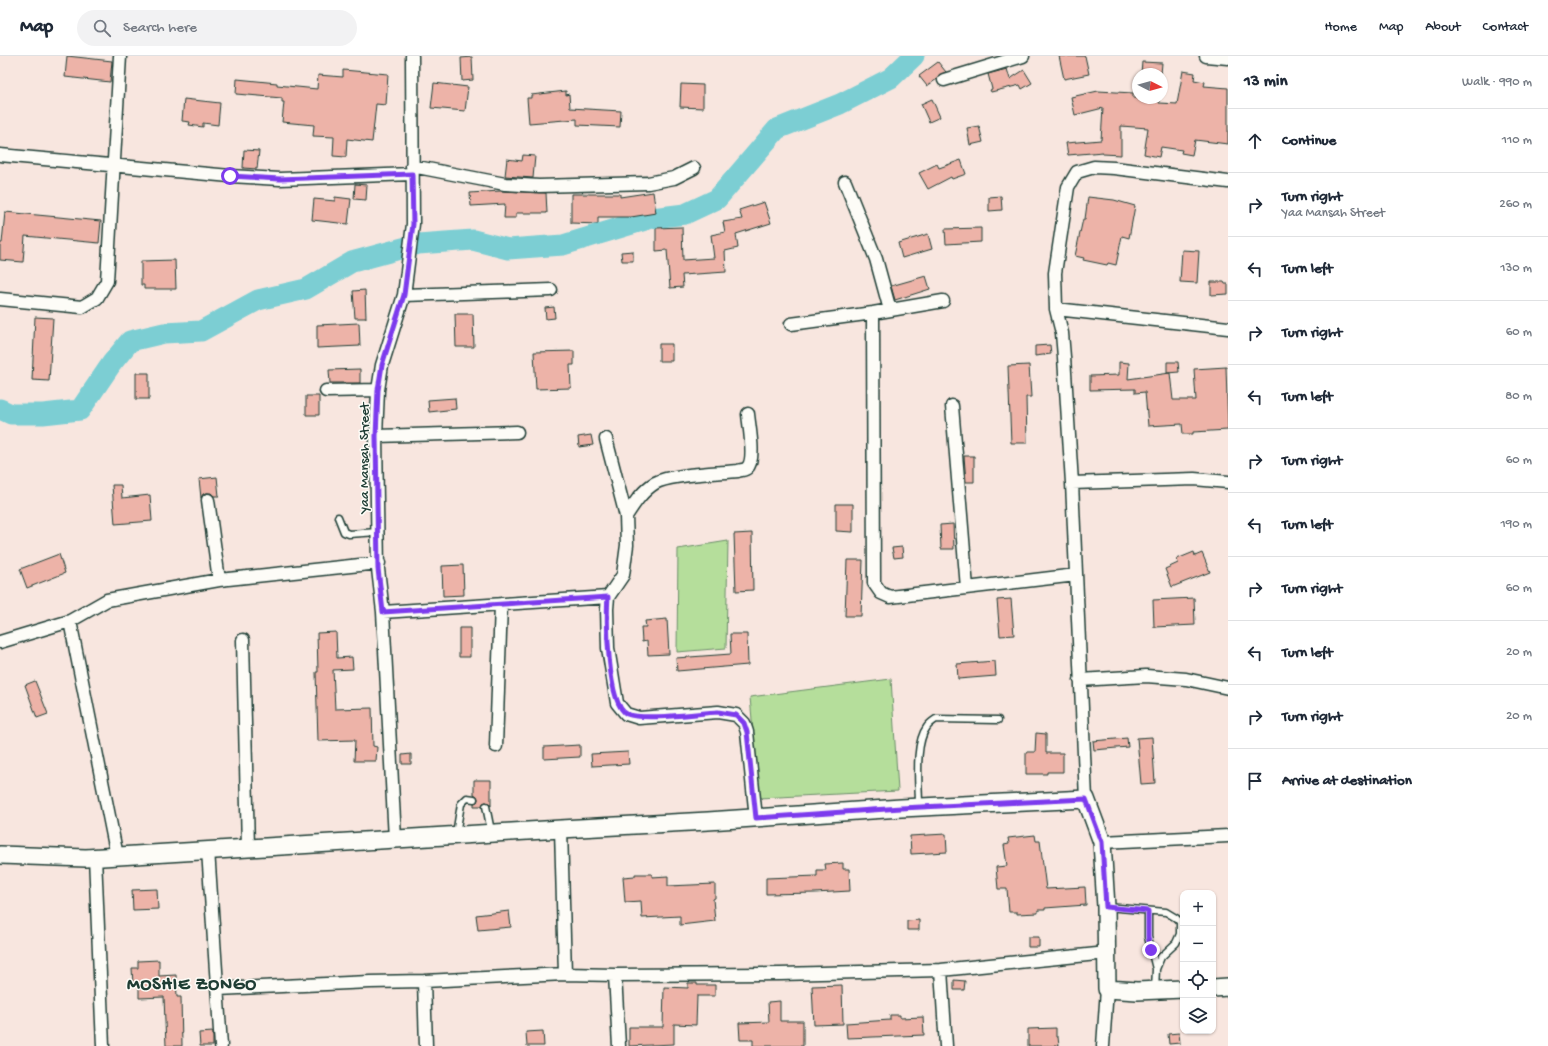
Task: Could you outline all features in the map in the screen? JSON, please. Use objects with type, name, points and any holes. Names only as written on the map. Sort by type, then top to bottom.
[{"type":"street","points":[[0,299],[82,307],[97,298],[107,281],[120,56]]},
{"type":"street","name":"Yaa Mansah Street","points":[[395,839],[379,563],[376,436],[378,390],[382,365],[404,295],[413,224],[412,56]]},
{"type":"street","points":[[944,80],[1023,56]]},
{"type":"street","points":[[1206,56],[1228,58]]},
{"type":"street","points":[[0,155],[113,166],[280,179],[412,170],[505,184],[539,186],[648,183],[674,178],[694,168]]},
{"type":"street","points":[[1102,1046],[1107,989],[1106,907],[1102,842],[1086,799],[1072,483],[1062,333],[1056,309],[1055,273],[1068,187],[1077,172],[1094,167],[1114,168],[1228,182]]},
{"type":"street","points":[[844,182],[876,259],[890,310]]},
{"type":"street","points":[[404,295],[551,290]]},
{"type":"street","points":[[791,324],[873,313],[943,301]]},
{"type":"street","points":[[1056,309],[1228,328]]},
{"type":"street","points":[[873,313],[874,583],[881,593],[890,597],[1076,575]]},
{"type":"street","points":[[326,391],[378,390]]},
{"type":"street","points":[[952,406],[966,588]]},
{"type":"street","points":[[626,516],[645,490],[656,482],[681,476],[746,469],[750,464],[752,455],[748,414]]},
{"type":"street","points":[[376,436],[517,432]]},
{"type":"street","points":[[606,439],[626,516],[627,545],[623,575],[608,597],[607,609],[608,648],[617,703],[626,714],[639,718],[718,712],[729,713],[740,718],[747,732],[756,818]]},
{"type":"street","points":[[1072,483],[1194,479],[1228,482]]},
{"type":"street","points":[[208,500],[219,580]]},
{"type":"street","points":[[0,642],[70,621],[107,600],[219,580],[379,563]]},
{"type":"street","points":[[383,612],[608,597]]},
{"type":"street","points":[[496,746],[501,604]]},
{"type":"street","points":[[70,621],[116,856]]},
{"type":"street","points":[[242,640],[248,848]]},
{"type":"street","points":[[1080,680],[1146,676],[1186,679],[1228,688]]},
{"type":"street","points":[[0,855],[116,856],[919,807],[1086,799]]},
{"type":"street","points":[[561,829],[565,974]]},
{"type":"street","points":[[1102,842],[1228,836]]},
{"type":"street","points":[[208,850],[221,1046]]},
{"type":"street","points":[[95,857],[103,1046]]},
{"type":"street","points":[[218,989],[370,982],[424,982],[565,974],[615,975],[942,970],[1107,954]]},
{"type":"street","points":[[942,970],[946,1046]]},
{"type":"street","points":[[615,975],[619,1046]]},
{"type":"street","points":[[424,982],[426,1046]]},
{"type":"street","points":[[1216,988],[1228,987]]},
{"type":"street","points":[[1107,989],[1180,989]]},
{"type":"lane","points":[[338,517],[344,532],[349,534],[378,532]]},
{"type":"lane","points":[[919,807],[919,756],[921,739],[927,727],[936,719],[998,720]]},
{"type":"lane","points":[[456,835],[461,804],[467,798],[474,799]]},
{"type":"lane","points":[[486,806],[491,833]]},
{"type":"lane","points":[[1106,907],[1166,912],[1180,922],[1181,929],[1176,943],[1161,957],[1156,969]]},
{"type":"lane","points":[[1148,911],[1148,937],[1156,969],[1155,990]]},
{"type":"green space","points":[[728,541],[726,648],[677,652],[678,549]]},
{"type":"green space","points":[[891,679],[898,791],[759,798],[750,697]]},
{"type":"building","points":[[67,56],[112,61],[110,82],[65,77]]},
{"type":"building","points":[[1059,56],[1085,56],[1089,74],[1064,79]]},
{"type":"building","points":[[472,57],[473,80],[462,81],[461,58]]},
{"type":"building","points":[[938,62],[946,72],[939,75],[937,79],[927,86],[919,76]]},
{"type":"building","points":[[1142,62],[1162,63],[1162,68],[1142,68]]},
{"type":"building","points":[[1007,69],[1010,79],[1024,70],[1032,83],[1022,89],[1020,85],[991,92],[990,90],[992,89],[988,74]]},
{"type":"building","points":[[343,70],[388,74],[386,105],[376,104],[372,142],[347,139],[346,157],[333,156],[334,137],[313,136],[314,125],[282,122],[284,102],[282,102],[282,98],[236,94],[237,79],[317,89],[318,75],[343,77]]},
{"type":"building","points":[[1183,71],[1195,73],[1194,80],[1205,82],[1204,86],[1228,88],[1228,144],[1195,140],[1192,155],[1181,153],[1182,150],[1161,147],[1159,157],[1144,154],[1148,128],[1121,126],[1121,155],[1103,154],[1103,152],[1068,155],[1066,143],[1101,140],[1103,108],[1075,115],[1071,97],[1098,91],[1132,93],[1132,104],[1177,104]]},
{"type":"building","points":[[434,83],[468,87],[465,111],[431,108]]},
{"type":"building","points":[[681,84],[703,85],[703,108],[680,107]]},
{"type":"building","points":[[566,91],[566,95],[569,94],[570,108],[621,111],[620,127],[577,125],[577,119],[529,123],[527,98],[531,98],[531,95]]},
{"type":"building","points":[[184,99],[220,103],[218,125],[203,123],[203,127],[189,125],[190,122],[182,121]]},
{"type":"building","points":[[932,99],[940,117],[929,122],[921,104]]},
{"type":"building","points":[[979,126],[983,142],[970,145],[967,128]]},
{"type":"building","points":[[244,150],[259,151],[257,169],[243,168]]},
{"type":"building","points":[[523,155],[535,156],[533,178],[505,176],[507,159],[522,161]]},
{"type":"building","points":[[961,160],[966,174],[952,179],[951,177],[928,189],[919,173],[937,164],[939,168]]},
{"type":"building","points":[[355,184],[367,185],[366,200],[354,199]]},
{"type":"building","points":[[500,191],[546,193],[547,213],[516,213],[516,218],[504,218],[505,204],[471,206],[470,193]]},
{"type":"building","points":[[653,192],[656,213],[631,217],[598,217],[598,224],[571,223],[571,194],[620,194],[620,197]]},
{"type":"building","points":[[1001,196],[1002,210],[989,211],[989,197]]},
{"type":"building","points":[[335,197],[351,199],[348,224],[312,220],[314,199],[335,201]]},
{"type":"building","points":[[1088,197],[1114,200],[1135,206],[1129,238],[1122,236],[1116,265],[1108,263],[1107,265],[1083,260],[1084,258],[1075,256],[1083,219],[1085,219]]},
{"type":"building","points":[[764,202],[771,223],[736,234],[738,248],[725,251],[726,272],[682,275],[683,287],[670,288],[667,250],[656,251],[656,228],[682,227],[683,260],[714,258],[711,235],[725,232],[723,222],[742,219],[739,210]]},
{"type":"building","points":[[5,212],[101,221],[99,243],[25,236],[23,262],[0,260],[0,243],[2,243]]},
{"type":"building","points":[[981,228],[981,242],[946,244],[945,229]]},
{"type":"building","points":[[928,234],[932,249],[902,258],[898,243]]},
{"type":"building","points":[[1182,250],[1199,251],[1197,283],[1180,282]]},
{"type":"building","points":[[633,251],[633,261],[622,261],[621,252]]},
{"type":"building","points":[[175,260],[176,289],[144,289],[144,285],[141,285],[141,261]]},
{"type":"building","points":[[926,276],[930,289],[895,300],[891,286]]},
{"type":"building","points":[[1211,282],[1224,282],[1225,284],[1228,284],[1228,294],[1211,295]]},
{"type":"building","points":[[365,290],[366,318],[355,318],[353,291]]},
{"type":"building","points":[[554,307],[555,318],[546,319],[545,308]]},
{"type":"building","points":[[455,314],[473,314],[474,347],[456,347]]},
{"type":"building","points":[[35,317],[53,318],[49,381],[32,380]]},
{"type":"building","points":[[359,323],[360,346],[317,348],[317,325]]},
{"type":"building","points":[[659,344],[672,344],[672,361],[659,361]]},
{"type":"building","points":[[1050,345],[1051,354],[1035,356],[1035,346]]},
{"type":"building","points":[[574,351],[574,365],[570,365],[571,388],[536,389],[534,352]]},
{"type":"building","points":[[1119,362],[1129,363],[1128,379],[1170,373],[1173,400],[1196,400],[1194,369],[1226,367],[1228,430],[1183,434],[1182,424],[1148,426],[1145,392],[1135,393],[1135,389],[1090,390],[1090,376],[1119,375]]},
{"type":"building","points":[[1167,362],[1178,362],[1179,372],[1167,373]]},
{"type":"building","points":[[1029,365],[1031,397],[1026,397],[1027,443],[1011,443],[1008,366]]},
{"type":"building","points":[[360,369],[360,383],[330,383],[329,370]]},
{"type":"building","points":[[136,373],[149,373],[149,399],[136,399]]},
{"type":"building","points":[[306,396],[319,396],[319,415],[306,415]]},
{"type":"building","points":[[455,398],[456,409],[429,412],[428,400]]},
{"type":"building","points":[[591,435],[593,445],[579,447],[578,437]]},
{"type":"building","points":[[964,456],[974,456],[974,482],[966,482]]},
{"type":"building","points":[[217,477],[219,496],[214,496],[211,493],[207,493],[203,494],[201,498],[199,479]]},
{"type":"building","points":[[112,485],[121,485],[122,498],[150,495],[152,521],[115,524]]},
{"type":"building","points":[[836,504],[853,504],[853,532],[836,531]]},
{"type":"building","points":[[953,524],[954,549],[941,549],[940,525]]},
{"type":"building","points":[[752,533],[753,590],[736,591],[734,534]]},
{"type":"building","points":[[902,547],[903,557],[894,558],[892,548]]},
{"type":"building","points":[[1194,552],[1195,556],[1202,553],[1210,572],[1172,587],[1165,569],[1178,563],[1177,559]]},
{"type":"building","points":[[59,554],[65,573],[27,588],[20,569]]},
{"type":"building","points":[[847,560],[863,560],[861,616],[845,616]]},
{"type":"building","points":[[463,565],[464,595],[443,596],[442,566]]},
{"type":"building","points":[[1194,598],[1195,625],[1154,627],[1153,600]]},
{"type":"building","points":[[1011,599],[1014,635],[1000,636],[997,600]]},
{"type":"building","points":[[667,619],[669,654],[648,655],[647,641],[642,642],[641,627],[646,627],[645,621]]},
{"type":"building","points":[[459,628],[470,628],[470,657],[459,657]]},
{"type":"building","points":[[336,632],[337,658],[352,657],[353,669],[333,670],[335,709],[372,708],[373,746],[377,747],[376,761],[354,761],[355,740],[318,741],[316,672],[318,672],[317,633]]},
{"type":"building","points":[[730,634],[747,634],[748,665],[677,671],[676,658],[731,654]]},
{"type":"building","points":[[995,661],[996,676],[958,679],[957,664]]},
{"type":"building","points":[[35,681],[48,714],[37,718],[25,685]]},
{"type":"building","points":[[1036,733],[1046,734],[1046,753],[1063,753],[1063,772],[1026,774],[1026,752],[1035,752]]},
{"type":"building","points":[[1152,737],[1155,783],[1141,784],[1137,738]]},
{"type":"building","points":[[1127,738],[1128,747],[1094,750],[1093,741]]},
{"type":"building","points":[[580,745],[580,757],[544,759],[544,747]]},
{"type":"building","points":[[628,752],[629,764],[592,766],[591,754]]},
{"type":"building","points":[[411,754],[411,764],[402,764],[402,755]]},
{"type":"building","points":[[474,780],[491,780],[491,806],[486,802],[483,803],[482,806],[474,806],[474,803],[477,802],[478,799],[474,794]]},
{"type":"building","points":[[946,834],[947,852],[911,854],[910,836]]},
{"type":"building","points":[[1035,835],[1036,841],[1040,841],[1046,889],[1085,887],[1086,905],[1045,908],[1045,910],[1038,910],[1038,913],[1017,914],[1017,912],[1009,912],[1007,889],[998,889],[996,867],[1007,866],[1004,845],[1009,844],[1008,838]]},
{"type":"building","points":[[843,863],[843,869],[849,869],[850,891],[766,894],[766,878],[817,876],[817,870],[826,870],[825,864]]},
{"type":"building","points":[[635,874],[652,874],[652,877],[668,876],[668,886],[715,884],[715,898],[713,899],[715,921],[680,925],[680,916],[642,918],[641,901],[625,902],[623,877],[635,876]]},
{"type":"building","points":[[157,889],[158,909],[133,910],[132,890]]},
{"type":"building","points":[[509,911],[511,927],[478,930],[476,915]]},
{"type":"building","points":[[919,920],[919,930],[907,930],[907,921]]},
{"type":"building","points":[[1028,937],[1039,937],[1039,947],[1028,947]]},
{"type":"building","points":[[159,960],[159,976],[176,975],[177,997],[181,997],[182,1046],[166,1046],[164,997],[139,998],[139,985],[133,985],[132,968],[138,968],[138,961]]},
{"type":"building","points":[[954,980],[965,981],[964,990],[954,990]]},
{"type":"building","points":[[688,983],[697,983],[697,985],[715,985],[715,996],[697,996],[696,1025],[674,1024],[674,1044],[629,1046],[629,1027],[663,1027],[664,987],[688,988]]},
{"type":"building","points":[[842,985],[843,1024],[814,1025],[812,986]]},
{"type":"building","points":[[780,1001],[780,1021],[803,1021],[803,1046],[753,1046],[753,1040],[740,1040],[739,1023],[769,1022],[768,1002]]},
{"type":"building","points":[[890,1015],[900,1015],[900,1018],[923,1017],[924,1035],[847,1038],[846,1023],[890,1020]]},
{"type":"building","points":[[1056,1028],[1056,1037],[1058,1037],[1059,1046],[1028,1046],[1028,1029]]},
{"type":"building","points":[[543,1031],[544,1046],[527,1046],[526,1032]]},
{"type":"building","points":[[213,1032],[213,1046],[200,1046],[199,1033]]},
{"type":"building","points":[[1179,1033],[1180,1043],[1169,1044],[1168,1034]]},
{"type":"waterway","points":[[0,409],[11,414],[43,414],[80,410],[112,363],[130,341],[164,333],[201,331],[258,300],[306,289],[352,262],[418,244],[473,240],[508,249],[563,245],[652,218],[685,214],[717,199],[777,129],[840,104],[891,78],[914,56]]},
{"type":"district","name":"MOSHIE ZONGO","points":[[192,983]]},
{"type":"route","points":[[230,176],[280,179],[412,174],[413,224],[404,295],[382,365],[378,390],[376,436],[378,569],[383,612],[608,597],[608,648],[617,703],[626,714],[639,718],[718,712],[729,713],[740,718],[744,723],[747,732],[756,818],[901,808],[1086,799],[1102,842],[1106,907],[1148,911],[1147,924],[1151,950]]}]
